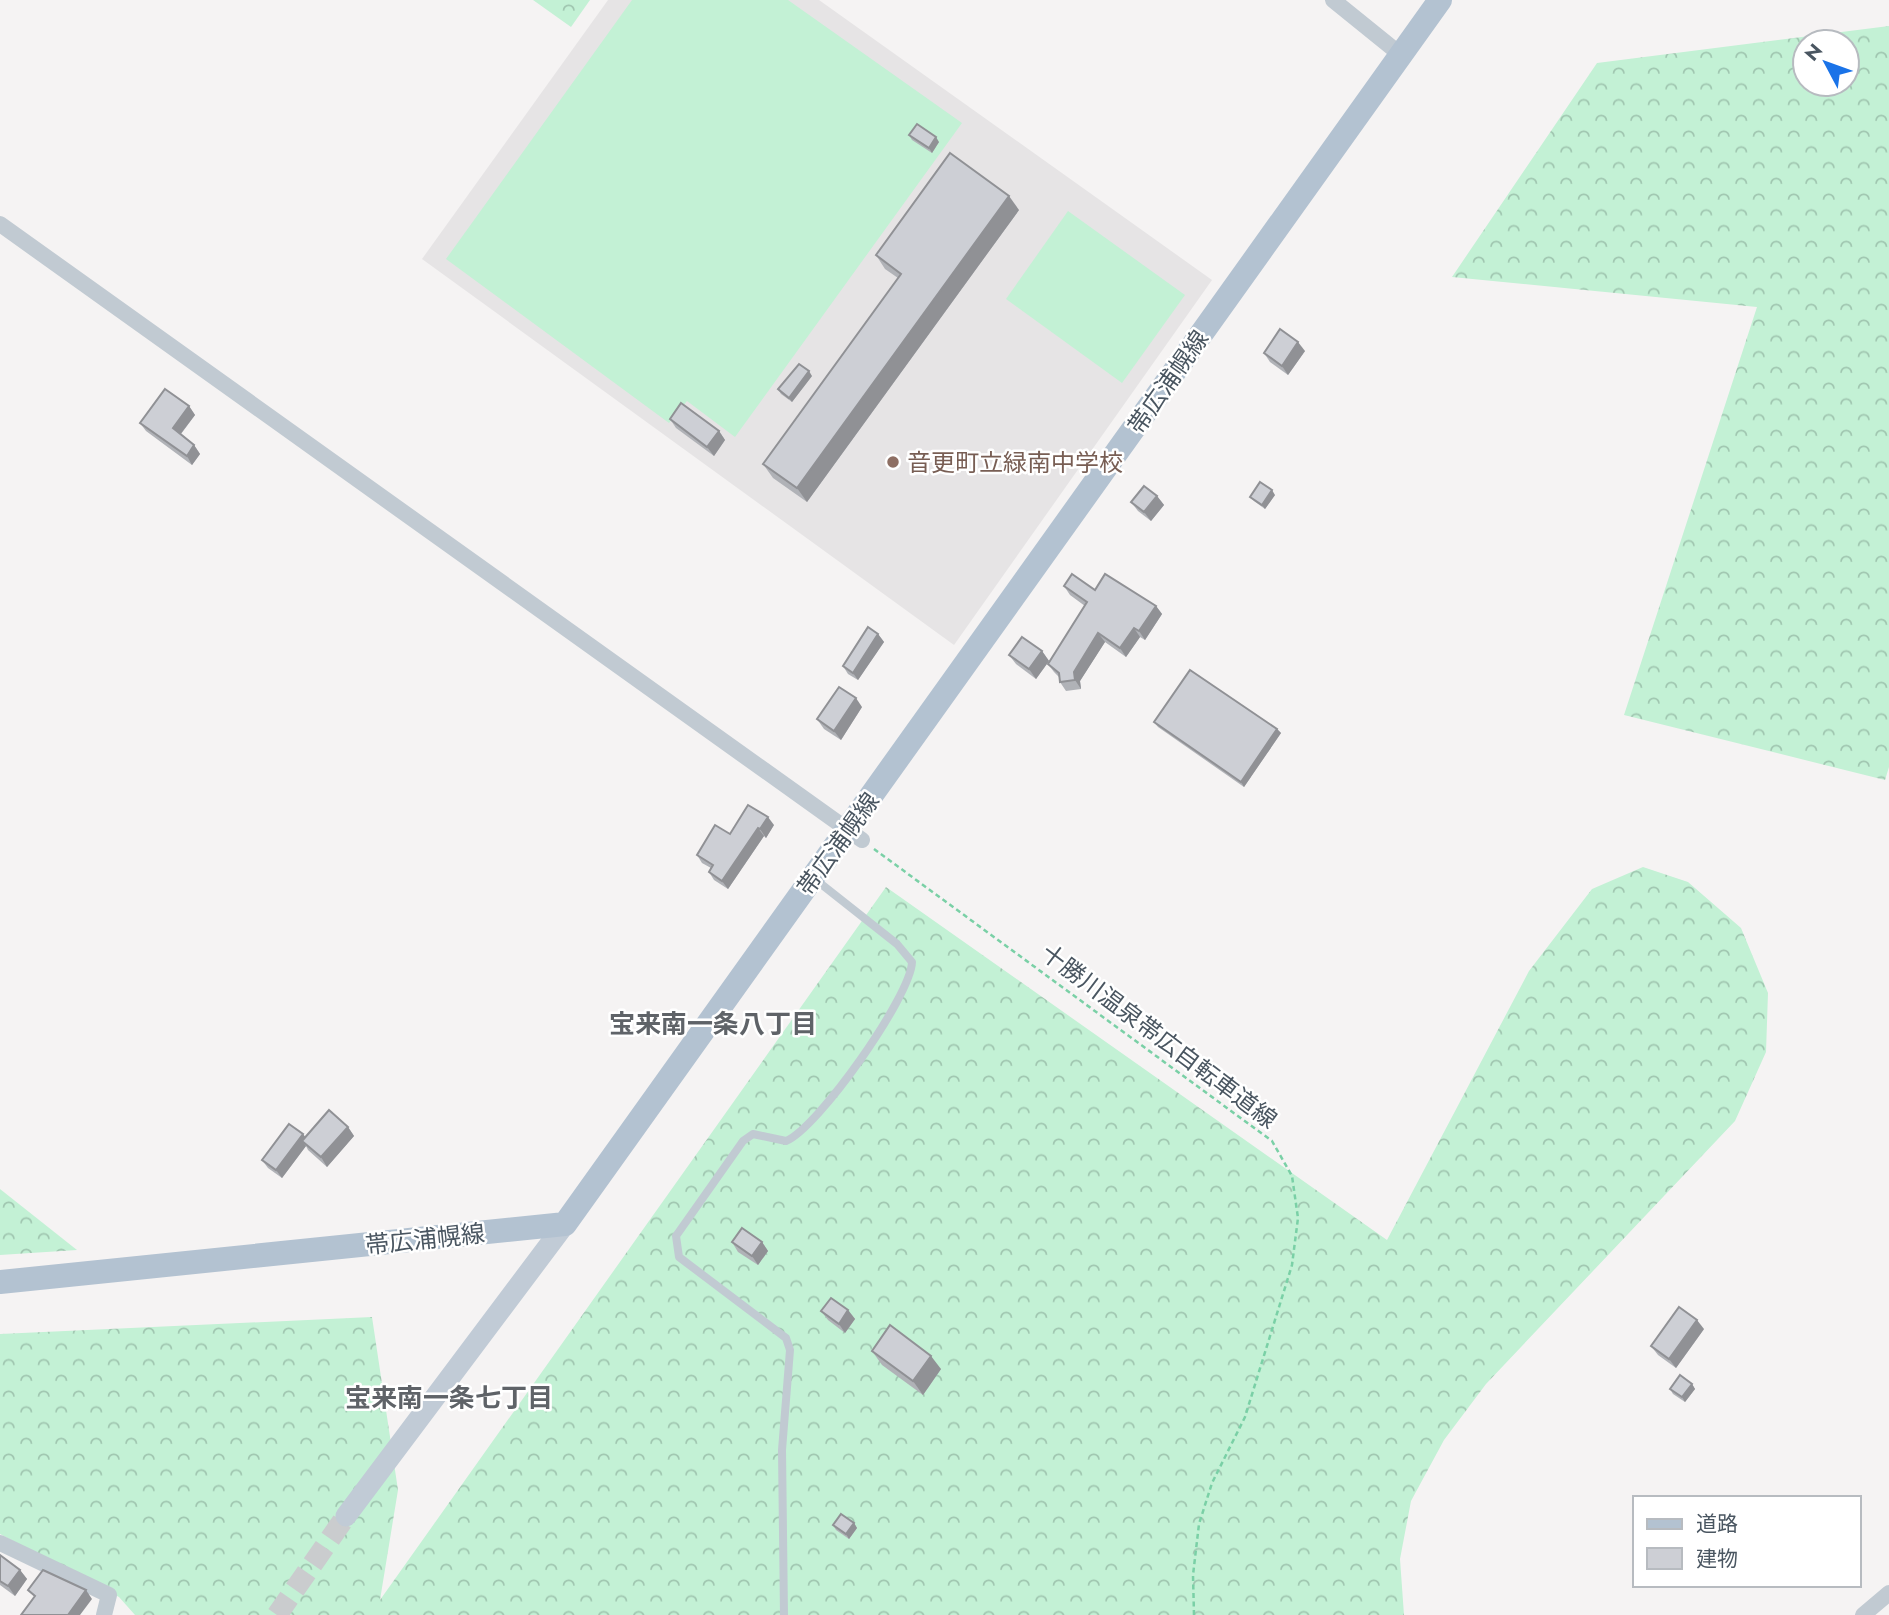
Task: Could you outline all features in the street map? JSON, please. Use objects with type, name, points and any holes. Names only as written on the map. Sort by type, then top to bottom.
[{"type":"main road","name":"帯広浦幌線","points":[[0,1283],[565,1224],[813,878],[855,836],[1440,0]]},
{"type":"main road","points":[[346,1516],[565,1224]]},
{"type":"street","points":[[1333,0],[1401,55]]},
{"type":"street","points":[[0,224],[855,836]]},
{"type":"street","points":[[1,1544],[109,1595],[107,1614]]},
{"type":"street","points":[[1863,1615],[1889,1593]]},
{"type":"lane","points":[[784,1615],[782,1450],[790,1350],[786,1338],[679,1257],[676,1236],[743,1141],[753,1134],[786,1141],[805,1129],[847,1078],[904,993],[912,972],[912,962],[897,944],[813,878]]},
{"type":"path","name":"十勝川温泉帯広自転車道線","points":[[855,836],[1272,1141],[1292,1176],[1298,1217],[1292,1265],[1245,1417],[1212,1483],[1199,1524],[1193,1575],[1194,1615]]},
{"type":"shaded area","name":"音更町立緑南中学校","points":[[608,0],[819,0],[1212,280],[954,645],[422,259]]},
{"type":"green space","points":[[533,0],[590,0],[571,27]]},
{"type":"green space","points":[[632,0],[788,0],[962,123],[735,437],[687,401],[669,423],[446,259]]},
{"type":"green space","points":[[1889,26],[1889,767],[1885,780],[1624,715],[1757,307],[1452,277],[1597,63],[1791,38],[1791,98],[1861,98],[1861,30]]},
{"type":"green space","points":[[1068,211],[1185,295],[1122,383],[1006,299]]},
{"type":"green space","points":[[1643,867],[1688,882],[1741,928],[1768,993],[1766,1052],[1735,1121],[1486,1384],[1444,1440],[1411,1501],[1400,1559],[1404,1615],[135,1615],[119,1597],[0,1534],[0,1334],[372,1317],[398,1490],[380,1600],[886,887],[1387,1240],[1529,971],[1592,889]]},
{"type":"green space","points":[[0,1189],[77,1250],[0,1255]]},
{"type":"building","points":[[917,124],[936,137],[929,148],[909,135]]},
{"type":"building","points":[[950,153],[1009,196],[797,488],[763,464],[901,274],[876,255]]},
{"type":"building","points":[[1280,329],[1298,342],[1282,366],[1264,353]]},
{"type":"building","points":[[799,364],[809,371],[789,398],[778,389]]},
{"type":"building","points":[[165,389],[189,406],[173,428],[194,445],[187,456],[140,423]]},
{"type":"building","points":[[681,403],[719,431],[707,447],[670,419]]},
{"type":"building","points":[[1260,482],[1272,490],[1262,505],[1250,497]]},
{"type":"building","points":[[1144,486],[1157,496],[1144,512],[1131,502]]},
{"type":"building","points":[[1072,574],[1095,590],[1105,574],[1156,606],[1139,631],[1134,628],[1120,648],[1098,633],[1074,672],[1075,680],[1060,682],[1059,673],[1048,664],[1087,602],[1064,586]]},
{"type":"building","points":[[868,627],[878,634],[853,673],[843,666]]},
{"type":"building","points":[[1022,637],[1042,651],[1029,669],[1009,655]]},
{"type":"building","points":[[1190,670],[1277,729],[1241,782],[1154,722]]},
{"type":"building","points":[[839,687],[856,698],[834,731],[817,719]]},
{"type":"building","points":[[748,805],[768,817],[722,881],[709,872],[713,865],[697,855],[715,825],[730,834]]},
{"type":"building","points":[[329,1110],[348,1127],[321,1157],[302,1141]]},
{"type":"building","points":[[289,1124],[303,1134],[276,1170],[262,1160]]},
{"type":"building","points":[[742,1228],[762,1242],[752,1256],[732,1242]]},
{"type":"building","points":[[831,1298],[848,1310],[839,1324],[821,1311]]},
{"type":"building","points":[[1679,1307],[1697,1320],[1669,1359],[1651,1346]]},
{"type":"building","points":[[890,1325],[931,1356],[913,1381],[872,1351]]},
{"type":"building","points":[[1680,1375],[1692,1384],[1682,1397],[1670,1389]]},
{"type":"building","points":[[841,1514],[854,1523],[846,1534],[833,1525]]},
{"type":"building","points":[[0,1555],[20,1570],[8,1586],[0,1581]]},
{"type":"building","points":[[43,1570],[86,1590],[68,1615],[21,1615],[35,1596],[28,1590]]},
{"type":"tunnel","points":[[277,1615],[346,1516]]},
{"type":"place","name":"音更町立緑南中学校","points":[[893,462]]},
{"type":"district","name":"宝来南一条八丁目","points":[[713,1024]]},
{"type":"district","name":"宝来南一条七丁目","points":[[449,1398]]}]
